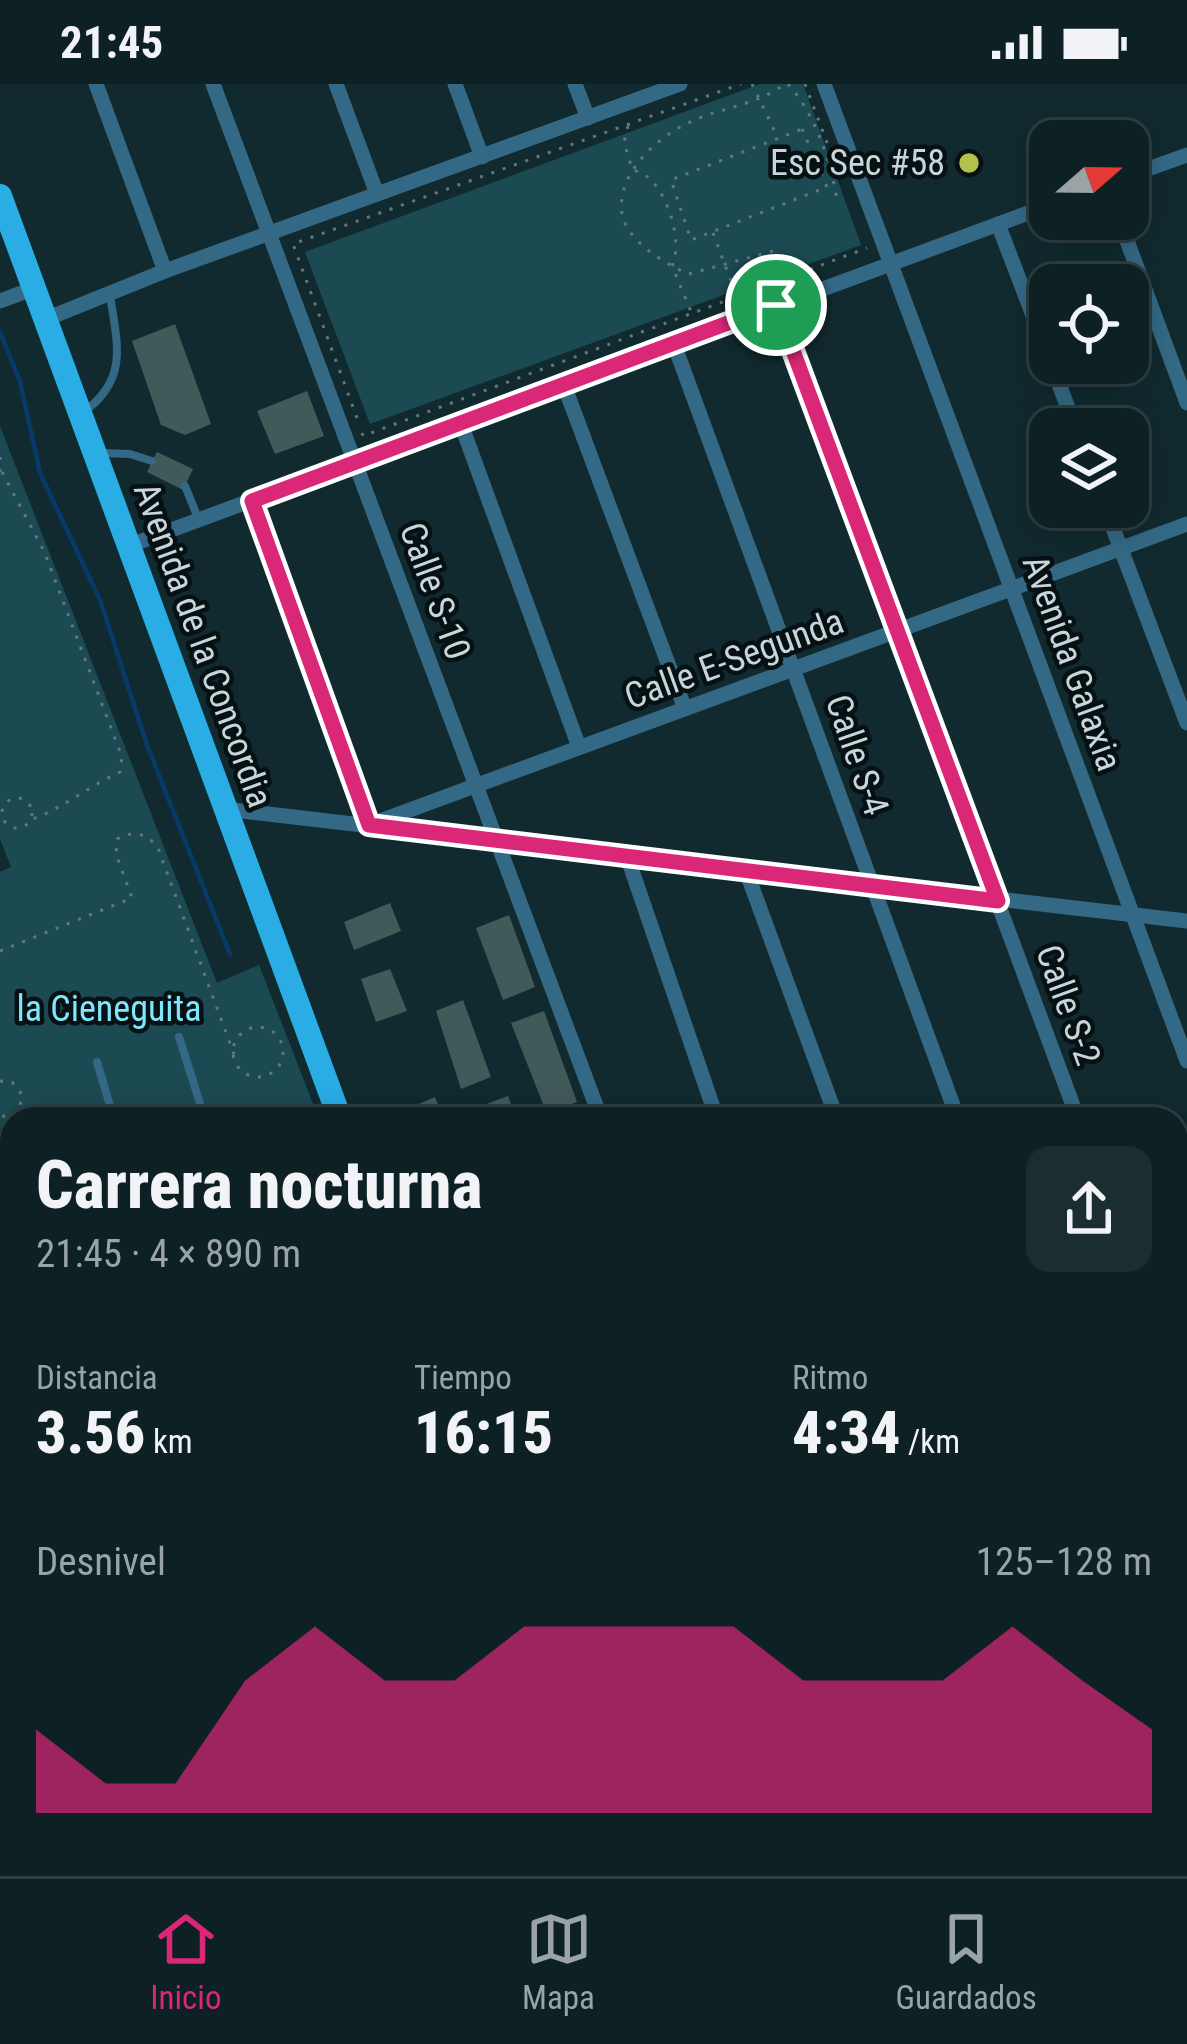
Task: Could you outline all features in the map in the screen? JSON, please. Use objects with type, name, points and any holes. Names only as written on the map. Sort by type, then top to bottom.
[{"type":"main road","name":"Avenida de la Concordia","points":[[0,196],[336,1107]]},
{"type":"street","points":[[96,84],[165,271]]},
{"type":"street","name":"Calle S-10","points":[[213,84],[596,1107]]},
{"type":"street","points":[[337,84],[377,194]]},
{"type":"street","points":[[454,84],[482,157]]},
{"type":"street","points":[[575,84],[587,118]]},
{"type":"street","points":[[46,319],[165,271],[680,84]]},
{"type":"street","name":"Avenida Galaxia","points":[[824,84],[1187,1061]]},
{"type":"street","points":[[1149,169],[1187,155]]},
{"type":"street","points":[[128,546],[1029,213]]},
{"type":"street","points":[[998,224],[1029,306]]},
{"type":"street","points":[[1127,240],[1187,404]]},
{"type":"street","points":[[0,301],[35,288]]},
{"type":"street","name":"Calle S-2","points":[[776,305],[1074,1107]]},
{"type":"street","name":"Calle S-4","points":[[674,344],[954,1107]]},
{"type":"street","points":[[564,385],[685,709]]},
{"type":"street","points":[[460,424],[579,747]]},
{"type":"street","points":[[252,501],[369,825]]},
{"type":"street","name":"Calle E-Segunda","points":[[369,825],[1187,524]]},
{"type":"street","points":[[1113,528],[1187,723]]},
{"type":"street","points":[[225,809],[1187,921]]},
{"type":"street","points":[[627,856],[713,1107]]},
{"type":"street","points":[[745,868],[833,1107]]},
{"type":"lane","points":[[80,414],[106,394],[116,369],[110,293]]},
{"type":"lane","points":[[95,454],[130,454],[152,461]]},
{"type":"lane","points":[[185,486],[199,520]]},
{"type":"lane","points":[[178,1037],[201,1107]]},
{"type":"lane","points":[[97,1063],[110,1107]]},
{"type":"path","points":[[741,84],[293,244],[363,436],[868,250]]},
{"type":"path","points":[[752,84],[778,139]]},
{"type":"path","points":[[773,251],[689,274],[672,266],[628,232],[621,194],[632,169],[690,122],[758,100],[787,84],[805,103],[837,203]]},
{"type":"path","points":[[805,84],[844,188]]},
{"type":"path","points":[[628,124],[624,142],[632,169],[650,179],[661,196],[679,252],[672,266],[692,314]]},
{"type":"path","points":[[802,130],[827,187],[712,232],[691,240],[671,180],[802,130]]},
{"type":"path","points":[[712,232],[737,297]]},
{"type":"path","points":[[0,457],[1,475],[44,551],[122,757],[120,772],[23,827],[8,826],[2,818],[3,808],[13,799],[22,800],[32,810],[30,820]]},
{"type":"path","points":[[0,951],[132,898],[116,854],[117,839],[129,833],[142,835],[158,848],[234,1055],[244,1073],[259,1077],[279,1066],[283,1052],[278,1037],[257,1027],[238,1038],[234,1055]]},
{"type":"path","points":[[0,1081],[17,1085],[23,1102],[19,1107]]},
{"type":"green space","points":[[760,84],[803,84],[861,245],[370,424],[305,252]]},
{"type":"green space","name":"la Cieneguita","points":[[0,426],[217,983],[259,965],[314,1106],[0,1107],[0,872],[11,867],[0,839]]},
{"type":"building","points":[[175,324],[211,424],[185,435],[161,425],[132,341]]},
{"type":"building","points":[[307,391],[324,436],[275,454],[257,411]]},
{"type":"building","points":[[157,452],[193,469],[183,490],[147,472]]},
{"type":"building","points":[[390,903],[401,931],[354,950],[344,922]]},
{"type":"building","points":[[509,915],[535,987],[503,1000],[476,928]]},
{"type":"building","points":[[390,969],[407,1011],[376,1022],[361,979]]},
{"type":"building","points":[[463,1000],[491,1077],[461,1089],[436,1011]]},
{"type":"building","points":[[544,1011],[577,1102],[544,1107],[511,1023]]},
{"type":"building","points":[[508,1096],[512,1107],[478,1107]]},
{"type":"building","points":[[435,1097],[439,1107],[411,1107]]},
{"type":"waterway","points":[[0,332],[20,381],[40,473],[100,600],[147,745],[230,954]]},
{"type":"place","name":"Esc Sec #58","points":[[969,163]]},
{"type":"route","points":[[776,305],[998,901],[369,825],[252,501],[776,305]]}]
